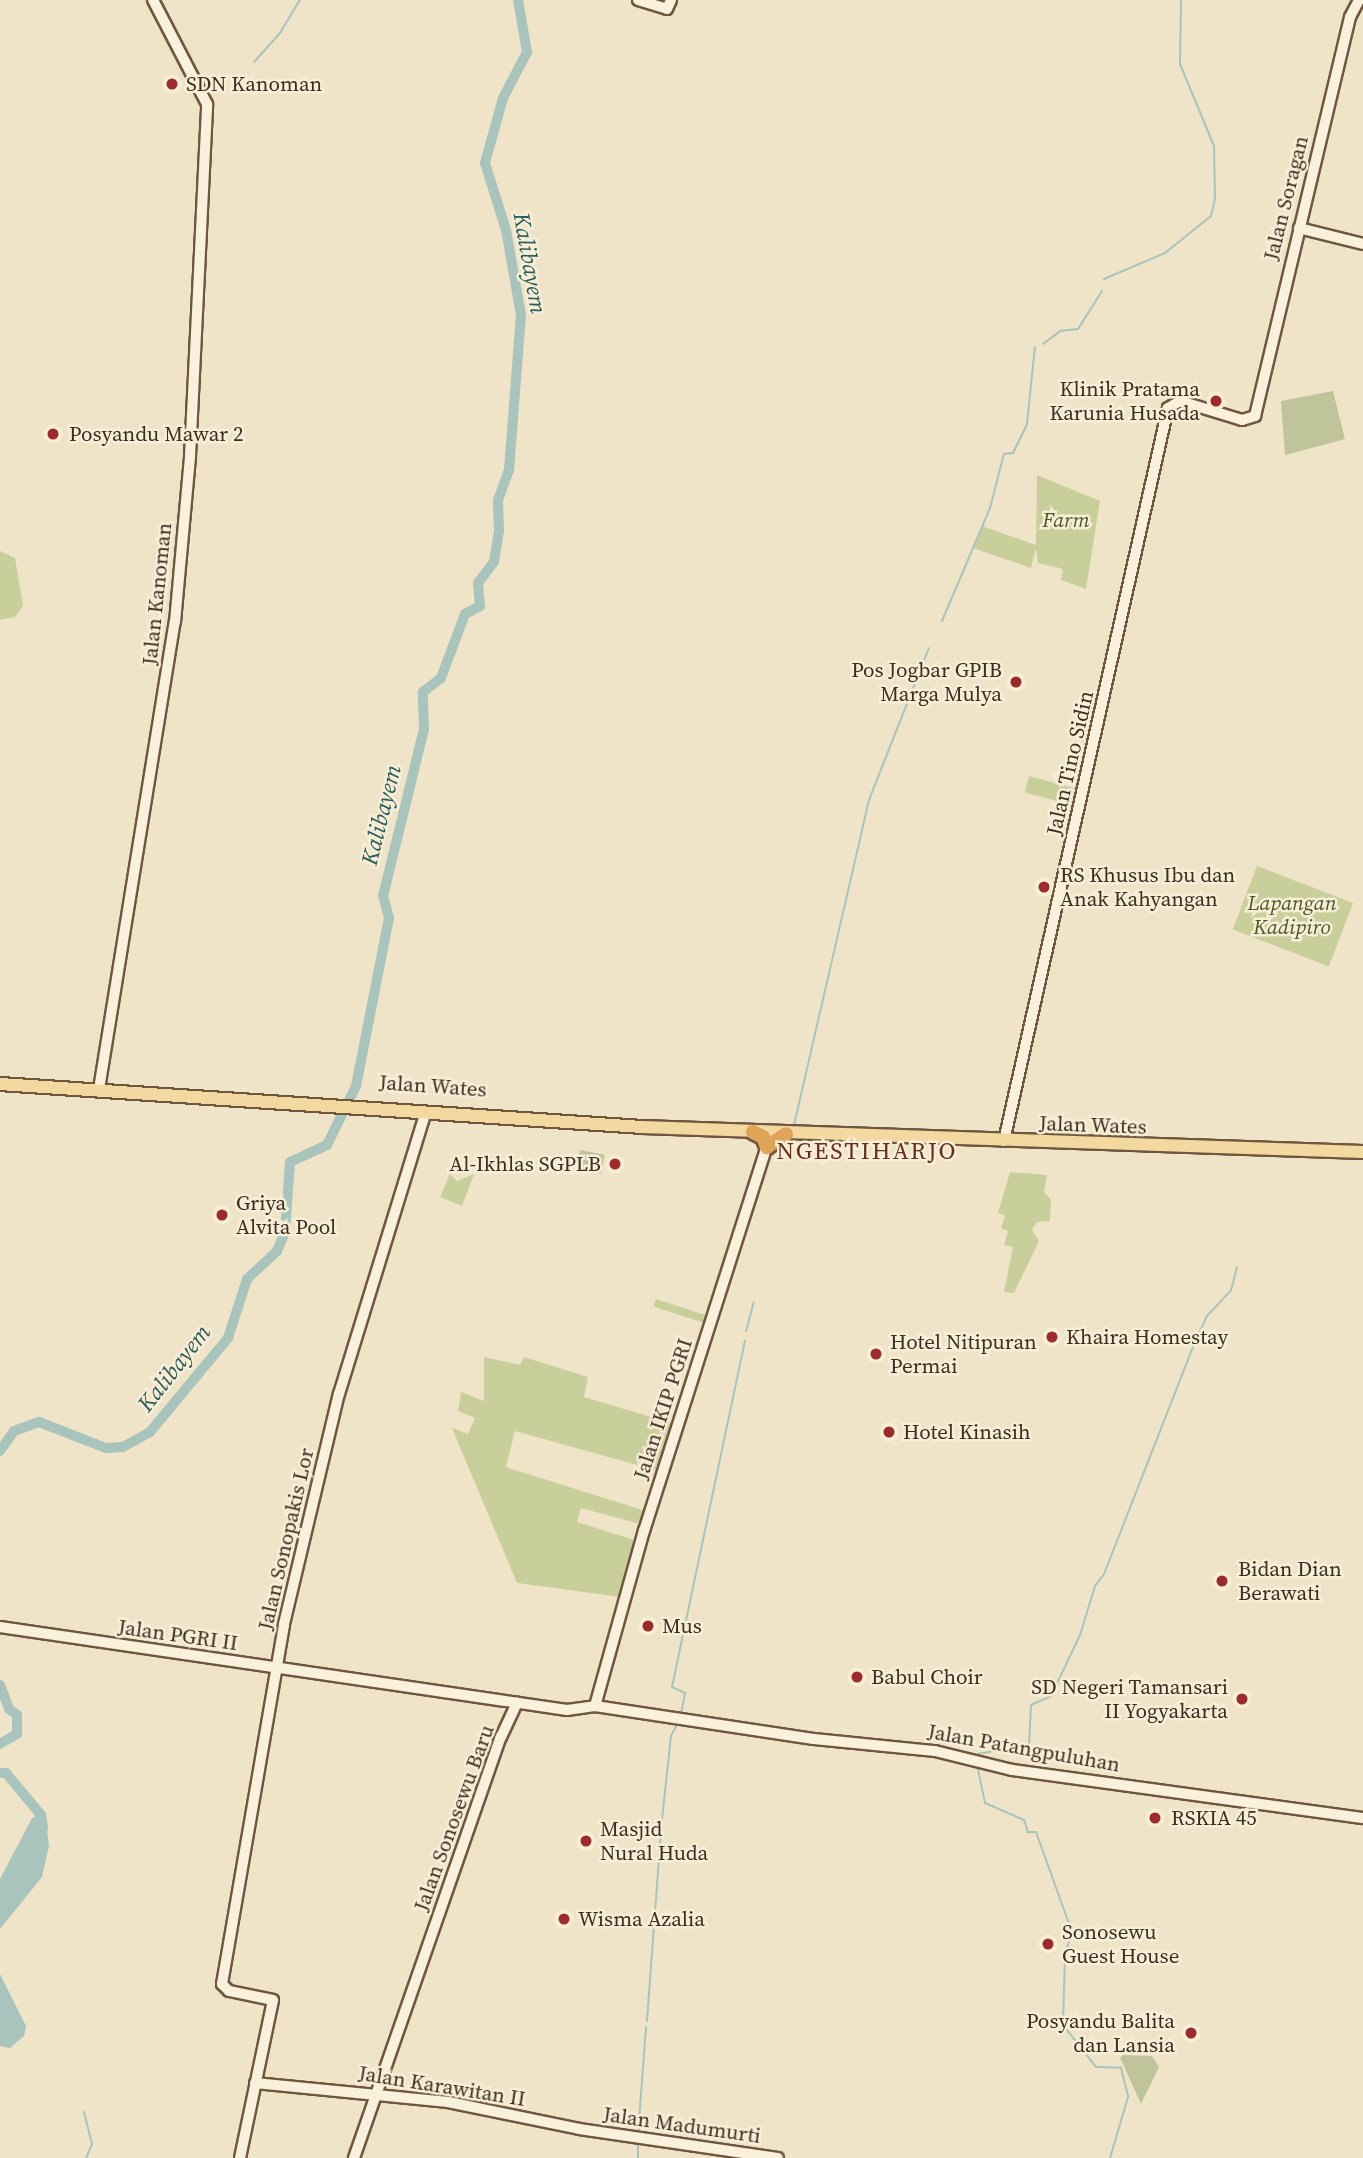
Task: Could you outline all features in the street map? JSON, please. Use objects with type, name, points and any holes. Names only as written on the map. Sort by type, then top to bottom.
[{"type":"highway","points":[[753,1132],[763,1137],[774,1135]]},
{"type":"main road","name":"Jalan Wates","points":[[0,1077],[296,1100]]},
{"type":"main road","name":"Jalan Wates","points":[[0,1084],[337,1102],[774,1135],[863,1133],[1003,1141],[1363,1152]]},
{"type":"main road","name":"Jalan Wates","points":[[364,1104],[426,1112],[753,1132]]},
{"type":"street","name":"Jalan Kanoman","points":[[100,1083],[177,609],[190,456],[207,104],[153,0]]},
{"type":"street","points":[[638,0],[667,9],[671,0]]},
{"type":"street","name":"Jalan Soragan","points":[[1181,401],[1242,420],[1253,418],[1350,18],[1359,0]]},
{"type":"street","points":[[1299,228],[1363,244]]},
{"type":"street","name":"Jalan Tino Sidin","points":[[1003,1141],[1168,408],[1181,401]]},
{"type":"street","name":"Jalan Sonopakis Lor","points":[[256,2083],[273,2000],[229,1991],[222,1984],[277,1667],[339,1394],[426,1112]]},
{"type":"street","name":"Jalan IKIP PGRI","points":[[594,1706],[644,1531],[774,1135]]},
{"type":"street","name":"Jalan PGRI II","points":[[0,1627],[566,1710],[594,1706]]},
{"type":"street","name":"Jalan Sonosewu Baru","points":[[355,2158],[517,1703]]},
{"type":"street","name":"Jalan Patangpuluhan","points":[[594,1706],[814,1739],[935,1751],[1012,1770],[1363,1818]]},
{"type":"street","points":[[240,2158],[256,2083]]},
{"type":"street","name":"Jalan Karawitan II","points":[[256,2083],[448,2102],[579,2129]]},
{"type":"street","name":"Jalan Madumurti","points":[[579,2129],[778,2158]]},
{"type":"green space","points":[[1333,391],[1345,439],[1285,455],[1281,401]]},
{"type":"green space","name":"Farm","points":[[1037,475],[1100,501],[1086,589],[1061,580],[1063,569],[1038,563],[1036,548],[1031,568],[973,548],[982,526],[1036,545]]},
{"type":"green space","points":[[0,551],[15,558],[23,606],[15,617],[0,620]]},
{"type":"green space","points":[[1029,776],[1074,788],[1070,805],[1025,792]]},
{"type":"green space","name":"Lapangan Kadipiro","points":[[1257,866],[1353,903],[1329,966],[1233,929]]},
{"type":"green space","points":[[580,1150],[605,1155],[601,1173],[576,1169]]},
{"type":"green space","points":[[1010,1172],[1047,1175],[1044,1192],[1051,1200],[1050,1221],[1037,1222],[1032,1230],[1039,1241],[1014,1293],[1004,1292],[1013,1247],[1004,1245],[1008,1231],[1001,1228],[1005,1216],[998,1213]]},
{"type":"green space","points":[[450,1174],[457,1181],[474,1174],[462,1206],[440,1197]]},
{"type":"green space","points":[[656,1299],[712,1317],[710,1325],[654,1307]]},
{"type":"green space","points":[[484,1357],[520,1365],[524,1357],[588,1377],[584,1397],[675,1424],[662,1472],[515,1431],[506,1467],[649,1512],[644,1525],[581,1508],[577,1522],[641,1542],[621,1597],[517,1583],[452,1428],[468,1434],[475,1418],[458,1411],[461,1392],[484,1401]]},
{"type":"green space","points":[[1119,2055],[1152,2056],[1159,2067],[1141,2104]]},
{"type":"water","points":[[45,1812],[49,1846],[42,1877],[0,1929],[0,1879],[32,1818]]},
{"type":"water","points":[[0,1974],[26,2026],[24,2036],[10,2048],[0,2046]]},
{"type":"waterway","points":[[254,62],[280,33],[300,0]]},
{"type":"waterway","name":"Kalibayem","points":[[0,1451],[14,1431],[39,1422],[106,1448],[123,1447],[150,1432],[228,1338],[247,1279],[277,1251],[285,1232],[290,1162],[327,1145],[356,1086],[389,918],[383,896],[424,729],[423,692],[441,678],[465,614],[480,606],[478,583],[494,562],[499,531],[498,500],[509,470],[521,315],[506,230],[485,163],[503,98],[527,52],[518,0]]},
{"type":"waterway","points":[[1104,279],[1165,253],[1211,216],[1215,199],[1214,146],[1180,64],[1181,0]]},
{"type":"waterway","points":[[1043,344],[1060,331],[1078,329],[1102,291]]},
{"type":"waterway","points":[[942,621],[990,508],[1004,454],[1013,453],[1027,424],[1035,347]]},
{"type":"waterway","points":[[794,1125],[869,800],[929,648]]},
{"type":"waterway","points":[[978,1754],[1029,1744],[1031,1705],[1051,1696],[1080,1635],[1095,1586],[1104,1574],[1193,1347],[1207,1316],[1231,1290],[1237,1268]]},
{"type":"waterway","points":[[746,1331],[754,1302]]},
{"type":"waterway","points":[[681,1714],[685,1693],[672,1687],[745,1341]]},
{"type":"waterway","name":"Kalibayem","points":[[0,1685],[9,1709],[17,1715],[17,1734],[0,1744]]},
{"type":"waterway","points":[[647,2021],[661,1829],[671,1736],[678,1723]]},
{"type":"waterway","points":[[977,1765],[985,1803],[1024,1820],[1028,1832],[1036,1832],[1072,1932],[1065,1954],[1063,2025],[1096,2067],[1121,2068],[1128,2097],[1110,2158]]},
{"type":"waterway","name":"Kalibayem","points":[[0,1773],[6,1773],[41,1815],[43,1828]]},
{"type":"waterway","points":[[638,2134],[646,2027]]},
{"type":"waterway","points":[[84,2112],[92,2144],[86,2158]]},
{"type":"waterway","points":[[638,2144],[638,2158]]},
{"type":"place","name":"SDN Kanoman","points":[[172,84]]},
{"type":"place","name":"Klinik Pratama Karunia Husada","points":[[1216,401]]},
{"type":"place","name":"Posyandu Mawar 2","points":[[53,434]]},
{"type":"place","name":"Pos Jogbar GPIB Marga Mulya","points":[[1016,682]]},
{"type":"place","name":"RS Khusus Ibu dan Anak Kahyangan","points":[[1044,887]]},
{"type":"place","name":"Al-Ikhlas SGPLB","points":[[615,1164]]},
{"type":"place","name":"Griya Alvita Pool","points":[[222,1215]]},
{"type":"place","name":"Khaira Homestay","points":[[1052,1337]]},
{"type":"place","name":"Hotel Nitipuran Permai","points":[[876,1354]]},
{"type":"place","name":"Hotel Kinasih","points":[[889,1432]]},
{"type":"place","name":"Bidan Dian Berawati","points":[[1222,1581]]},
{"type":"place","name":"Mus","points":[[648,1626]]},
{"type":"place","name":"Babul Choir","points":[[857,1677]]},
{"type":"place","name":"SD Negeri Tamansari II Yogyakarta","points":[[1242,1699]]},
{"type":"place","name":"RSKIA 45","points":[[1155,1818]]},
{"type":"place","name":"Masjid Nural Huda","points":[[586,1841]]},
{"type":"place","name":"Wisma Azalia","points":[[564,1919]]},
{"type":"place","name":"Sonosewu Guest House","points":[[1048,1944]]},
{"type":"place","name":"Posyandu Balita dan Lansia","points":[[1191,2033]]},
{"type":"district","name":"NGESTIHARJO","points":[[867,1151]]}]
